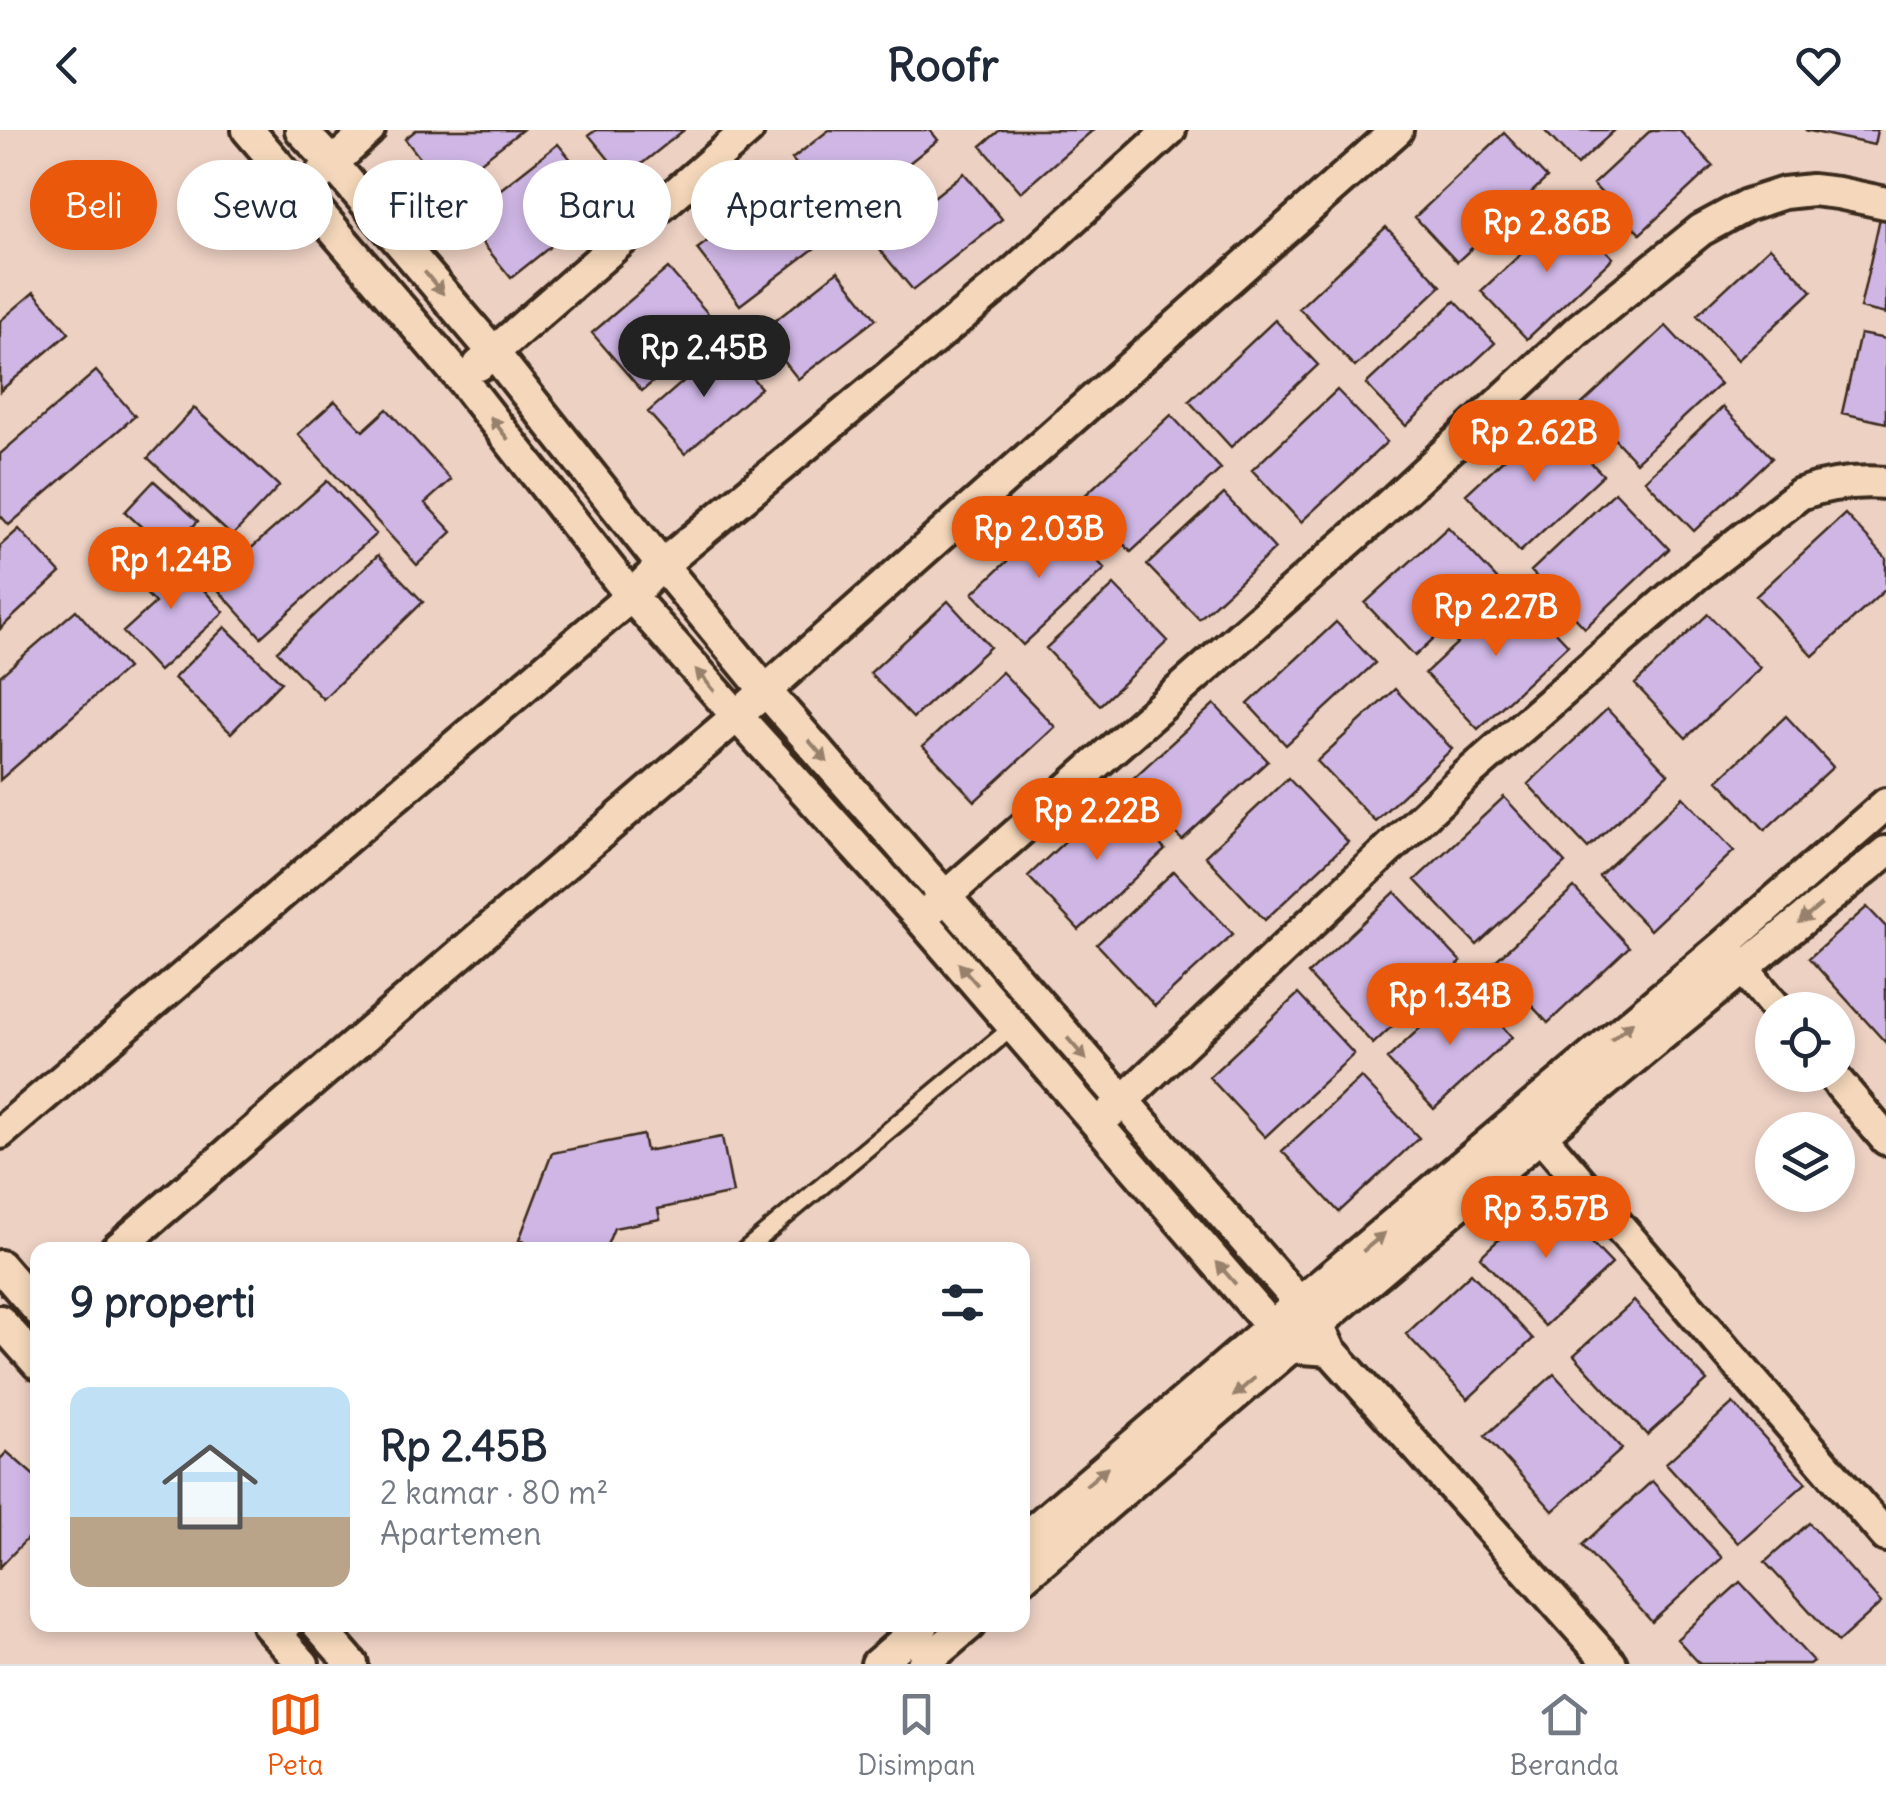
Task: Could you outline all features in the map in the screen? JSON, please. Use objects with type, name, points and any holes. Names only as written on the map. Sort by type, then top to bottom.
[{"type":"street","points":[[248,130],[275,160]]},
{"type":"street","points":[[302,130],[329,160]]},
{"type":"street","points":[[370,130],[333,164],[494,353],[765,690],[1611,1664]]},
{"type":"street","points":[[462,380],[748,130]]},
{"type":"street","points":[[0,1134],[631,596],[662,565],[1012,274],[1170,130]]},
{"type":"street","points":[[125,1242],[737,716],[1397,130]]},
{"type":"street","points":[[920,918],[1376,517],[1580,330],[1701,230],[1747,205],[1784,193],[1812,190],[1886,203]]},
{"type":"street","points":[[333,228],[462,380],[631,596],[920,918],[1281,1336]]},
{"type":"street","points":[[1097,1125],[1467,775],[1710,563],[1800,494],[1819,487],[1886,483]]},
{"type":"street","points":[[1030,1534],[1281,1336],[1316,1326],[1533,1126],[1733,956],[1886,804]]},
{"type":"street","points":[[1733,956],[1886,852]]},
{"type":"street","points":[[1733,956],[1763,992]]},
{"type":"street","points":[[1846,1092],[1886,1140]]},
{"type":"street","points":[[1533,1126],[1886,1536]]},
{"type":"street","points":[[0,1266],[30,1301]]},
{"type":"street","points":[[1030,1571],[1281,1336],[1316,1326]]},
{"type":"street","points":[[13,1332],[30,1354]]},
{"type":"street","points":[[283,1632],[304,1664]]},
{"type":"street","points":[[324,1632],[352,1664]]},
{"type":"street","points":[[877,1664],[915,1632]]},
{"type":"street","points":[[924,1664],[960,1632]]},
{"type":"lane","points":[[755,1242],[1013,1027]]},
{"type":"building","points":[[416,130],[522,130],[484,160],[421,160],[405,139]]},
{"type":"building","points":[[596,130],[684,130],[646,160],[609,160],[589,135]]},
{"type":"building","points":[[829,130],[930,130],[938,140],[913,160],[792,159]]},
{"type":"building","points":[[1000,130],[1093,130],[1021,192],[981,146]]},
{"type":"building","points":[[1544,130],[1615,130],[1577,165]]},
{"type":"building","points":[[1651,130],[1679,130],[1713,166],[1640,234],[1593,184]]},
{"type":"building","points":[[1805,130],[1877,130],[1874,145]]},
{"type":"building","points":[[1504,133],[1547,178],[1457,262],[1415,217]]},
{"type":"building","points":[[558,144],[571,160],[538,160]]},
{"type":"building","points":[[523,172],[523,250],[546,250],[511,278],[488,250],[503,250],[503,187]]},
{"type":"building","points":[[964,173],[1002,219],[913,290],[880,250],[938,250],[938,194]]},
{"type":"building","points":[[1568,210],[1613,258],[1527,339],[1481,291]]},
{"type":"building","points":[[1880,218],[1886,219],[1886,314],[1860,308]]},
{"type":"building","points":[[1386,227],[1441,286],[1355,367],[1299,308]]},
{"type":"building","points":[[1770,247],[1812,291],[1738,360],[1697,315]]},
{"type":"building","points":[[698,250],[812,250],[740,305]]},
{"type":"building","points":[[668,268],[719,326],[642,391],[592,333]]},
{"type":"building","points":[[838,271],[876,319],[798,379],[761,332]]},
{"type":"building","points":[[34,292],[69,333],[0,391],[0,321]]},
{"type":"building","points":[[1455,301],[1495,343],[1406,426],[1366,384]]},
{"type":"building","points":[[1275,320],[1318,365],[1231,447],[1189,401]]},
{"type":"building","points":[[1666,326],[1720,384],[1636,462],[1582,404]]},
{"type":"building","points":[[1860,334],[1886,339],[1886,423],[1842,413]]},
{"type":"building","points":[[724,346],[761,388],[685,454],[648,412]]},
{"type":"building","points":[[96,371],[135,416],[9,525],[0,515],[0,454]]},
{"type":"building","points":[[1337,390],[1387,442],[1301,522],[1252,470]]},
{"type":"building","points":[[335,401],[363,431],[387,409],[451,480],[425,503],[452,532],[417,565],[298,434]]},
{"type":"building","points":[[1723,407],[1772,458],[1694,531],[1645,480]]},
{"type":"building","points":[[194,408],[279,486],[232,536],[148,458]]},
{"type":"building","points":[[1171,415],[1221,469],[1131,552],[1082,498]]},
{"type":"building","points":[[1548,418],[1603,475],[1520,552],[1466,494]]},
{"type":"building","points":[[154,481],[198,521],[169,552],[125,512]]},
{"type":"building","points":[[327,481],[376,534],[261,637],[212,583]]},
{"type":"building","points":[[1615,492],[1669,549],[1585,628],[1531,571]]},
{"type":"building","points":[[1224,494],[1275,549],[1199,619],[1147,565]]},
{"type":"building","points":[[1845,514],[1886,558],[1886,589],[1813,656],[1756,596]]},
{"type":"building","points":[[1055,516],[1105,569],[1023,645],[973,593]]},
{"type":"building","points":[[1448,527],[1497,579],[1415,656],[1365,603]]},
{"type":"building","points":[[19,529],[60,573],[0,629],[0,546]]},
{"type":"building","points":[[169,552],[224,612],[159,671],[123,632],[155,603],[135,582]]},
{"type":"building","points":[[378,555],[423,602],[323,699],[277,651]]},
{"type":"building","points":[[1114,585],[1168,641],[1100,705],[1046,648]]},
{"type":"building","points":[[1515,589],[1568,645],[1478,729],[1425,673]]},
{"type":"building","points":[[948,601],[990,647],[913,718],[870,673]]},
{"type":"building","points":[[76,610],[127,668],[0,780],[0,676]]},
{"type":"building","points":[[1708,614],[1760,668],[1686,738],[1635,684]]},
{"type":"building","points":[[1336,622],[1375,663],[1286,745],[1248,704]]},
{"type":"building","points":[[225,627],[281,682],[231,733],[174,678]]},
{"type":"building","points":[[1002,672],[1055,727],[975,801],[923,746]]},
{"type":"building","points":[[1395,689],[1452,749],[1375,821],[1317,761]]},
{"type":"building","points":[[1214,704],[1268,761],[1182,840],[1128,783]]},
{"type":"building","points":[[1607,709],[1668,774],[1588,848],[1528,784]]},
{"type":"building","points":[[1786,716],[1833,767],[1765,830],[1718,780]]},
{"type":"building","points":[[1288,778],[1348,842],[1265,920],[1205,856]]},
{"type":"building","points":[[1114,795],[1165,850],[1079,930],[1028,876]]},
{"type":"building","points":[[1504,797],[1565,863],[1477,945],[1415,880]]},
{"type":"building","points":[[1683,797],[1734,851],[1650,930],[1599,876]]},
{"type":"building","points":[[1174,871],[1233,934],[1155,1006],[1097,944]]},
{"type":"building","points":[[1574,888],[1629,947],[1548,1023],[1492,964]]},
{"type":"building","points":[[1395,892],[1461,962],[1373,1044],[1308,974]]},
{"type":"building","points":[[1867,907],[1886,927],[1886,1043],[1855,1009],[1855,992],[1840,992],[1809,958]]},
{"type":"building","points":[[1465,986],[1512,1037],[1434,1109],[1387,1059]]},
{"type":"building","points":[[1298,994],[1354,1054],[1265,1137],[1209,1077]]},
{"type":"building","points":[[1361,1077],[1419,1138],[1339,1212],[1282,1151]]},
{"type":"building","points":[[643,1135],[646,1151],[722,1137],[733,1193],[658,1209],[660,1219],[614,1228],[608,1242],[524,1242],[519,1240],[552,1153]]},
{"type":"building","points":[[1546,1195],[1612,1264],[1545,1326],[1480,1257]]},
{"type":"building","points":[[1471,1273],[1533,1339],[1468,1399],[1406,1334]]},
{"type":"building","points":[[1634,1301],[1707,1381],[1647,1435],[1574,1355]]},
{"type":"building","points":[[1554,1374],[1622,1449],[1553,1511],[1485,1436]]},
{"type":"building","points":[[1733,1403],[1806,1483],[1738,1543],[1666,1463]]},
{"type":"building","points":[[7,1452],[30,1472],[30,1535],[0,1567],[0,1459]]},
{"type":"building","points":[[1652,1481],[1722,1558],[1652,1622],[1582,1545]]},
{"type":"building","points":[[1809,1523],[1881,1603],[1838,1642],[1765,1562]]},
{"type":"building","points":[[1740,1582],[1813,1661],[1700,1664],[1677,1639]]}]
